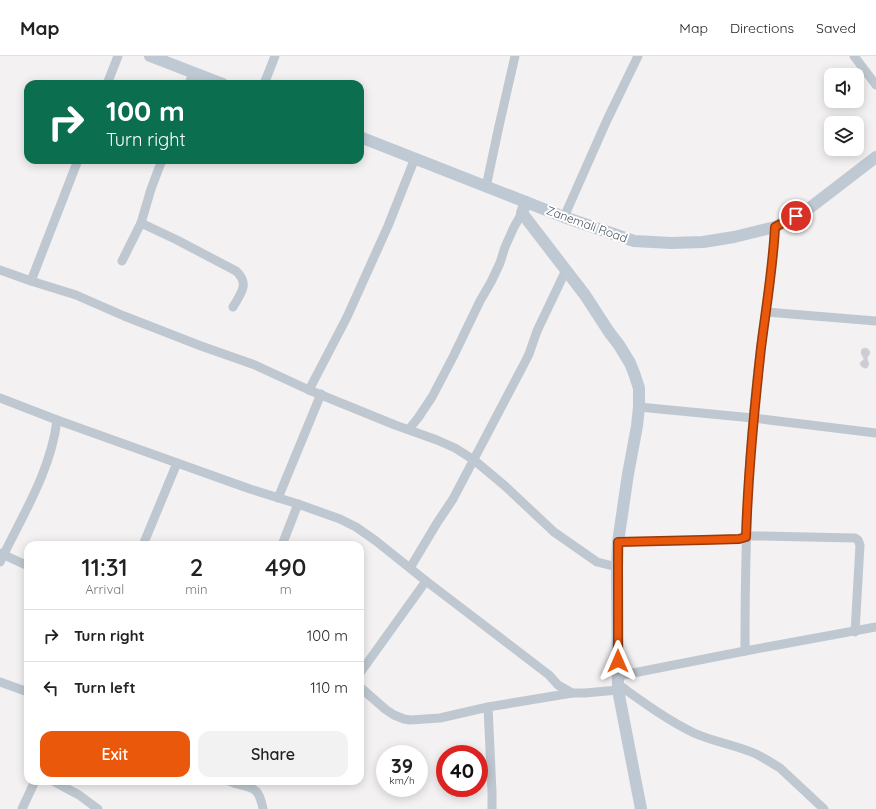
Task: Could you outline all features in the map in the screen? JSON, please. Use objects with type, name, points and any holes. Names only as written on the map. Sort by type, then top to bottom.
[{"type":"street","points":[[109,80],[118,56]]},
{"type":"street","points":[[150,56],[191,78],[202,80]]},
{"type":"street","points":[[266,80],[275,56]]},
{"type":"street","points":[[486,187],[513,56]]},
{"type":"street","points":[[564,217],[607,120],[638,56]]},
{"type":"street","points":[[854,56],[876,85]]},
{"type":"street","name":"Zanemali Road","points":[[364,139],[486,187],[524,208],[564,217],[634,242],[703,242],[734,237],[775,227],[807,210],[876,157]]},
{"type":"street","points":[[309,390],[347,317],[388,226],[415,158]]},
{"type":"street","points":[[31,281],[76,164]]},
{"type":"street","points":[[122,261],[141,223],[160,164]]},
{"type":"street","points":[[409,429],[432,397],[453,357],[480,301],[491,282],[500,263],[505,247],[524,208],[566,270],[585,295],[630,363],[639,388],[637,426],[618,542],[617,568],[618,684],[641,809]]},
{"type":"street","points":[[141,223],[236,271],[242,277],[243,286],[233,307]]},
{"type":"street","points":[[745,651],[746,537],[753,418],[774,249],[775,227]]},
{"type":"street","points":[[0,270],[76,295],[200,346],[256,365],[309,390],[455,448],[474,460],[505,486],[554,532],[597,562],[617,568]]},
{"type":"street","points":[[410,568],[453,499],[474,460],[529,354],[537,331],[566,270]]},
{"type":"street","points":[[766,312],[876,321]]},
{"type":"street","points":[[278,498],[320,394]]},
{"type":"street","points":[[0,398],[58,420],[340,519],[356,527],[549,675],[558,685],[572,693]]},
{"type":"street","points":[[639,407],[753,418],[876,433]]},
{"type":"street","points":[[24,565],[1,556],[32,497],[46,465],[58,420]]},
{"type":"street","points":[[145,541],[177,462]]},
{"type":"street","points":[[284,541],[298,504]]},
{"type":"street","points":[[618,542],[739,539],[758,536],[855,538],[858,540],[860,545],[855,632]]},
{"type":"street","points":[[364,667],[426,581]]},
{"type":"street","points":[[364,690],[394,715],[404,719],[414,720],[440,718],[488,707],[572,693],[585,693],[745,651],[876,628]]},
{"type":"street","points":[[0,682],[24,691]]},
{"type":"street","points":[[618,684],[658,713],[682,727],[710,740],[731,745],[756,754],[772,763],[780,768],[824,809]]},
{"type":"street","points":[[488,707],[492,809]]},
{"type":"street","points":[[22,809],[33,785]]},
{"type":"street","points":[[60,785],[79,795],[98,809]]},
{"type":"street","points":[[243,785],[258,792],[263,809]]},
{"type":"building","points":[[865,348],[870,352],[867,358],[869,364],[867,368],[861,366],[860,363],[864,359],[861,353],[862,349]]},
{"type":"route","points":[[618,661],[618,542],[739,539],[746,537],[753,418],[774,249],[775,227],[796,216]]}]
